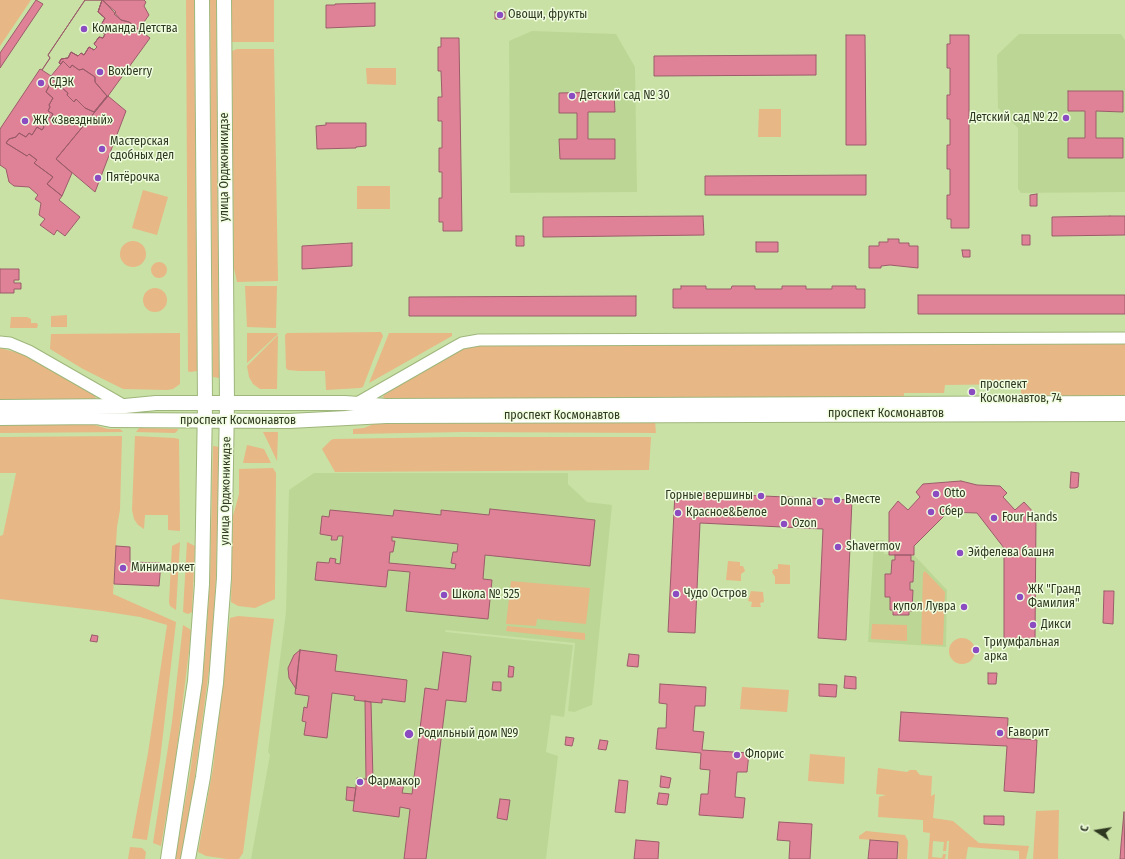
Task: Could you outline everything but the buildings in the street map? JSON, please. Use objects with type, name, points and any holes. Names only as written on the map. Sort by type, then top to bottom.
[{"type":"street","name":"улица Орджоникидзе","points":[[168,859],[187,737],[200,625],[204,535],[205,403],[202,0]]},
{"type":"street","name":"улица Орджоникидзе","points":[[188,859],[208,741],[221,633],[224,578],[227,403],[224,0]]},
{"type":"street","points":[[357,403],[462,343],[479,340],[1125,338]]},
{"type":"street","points":[[0,342],[10,343],[29,351],[125,406]]},
{"type":"street","name":"проспект Космонавтов","points":[[0,406],[125,406],[156,403],[357,403],[386,406],[1125,403]]},
{"type":"street","name":"проспект Космонавтов","points":[[0,418],[96,417],[111,420],[227,421],[311,420],[394,416],[1125,414]]},
{"type":"shaded area","points":[[0,0],[31,0],[0,46]]},
{"type":"shaded area","points":[[186,0],[194,0],[197,371],[190,372],[188,371]]},
{"type":"shaded area","points":[[210,0],[216,0],[219,378],[213,377]]},
{"type":"shaded area","points":[[232,0],[274,0],[274,42],[232,42]]},
{"type":"shaded area","name":"Детский сад № 30","points":[[532,31],[616,34],[635,67],[637,192],[510,193],[509,41]]},
{"type":"shaded area","name":"Детский сад № 22","points":[[1019,34],[1121,34],[1125,40],[1125,192],[1021,193],[1018,189],[1018,128],[998,108],[997,55]]},
{"type":"shaded area","points":[[237,49],[274,49],[278,281],[237,282],[234,268],[232,51]]},
{"type":"shaded area","points":[[366,68],[396,68],[396,85],[367,84]]},
{"type":"shaded area","points":[[759,109],[781,109],[781,137],[758,137]]},
{"type":"shaded area","points":[[357,186],[390,186],[390,209],[357,209]]},
{"type":"shaded area","points":[[143,190],[168,197],[157,235],[132,228]]},
{"type":"shaded area","points":[[133,241],[142,245],[146,254],[142,263],[133,267],[124,263],[120,254],[124,245]]},
{"type":"shaded area","points":[[159,262],[166,267],[167,270],[162,277],[159,278],[152,273],[151,270],[156,263]]},
{"type":"shaded area","points":[[245,286],[277,286],[276,328],[247,327]]},
{"type":"shaded area","points":[[155,288],[164,291],[167,300],[164,309],[155,312],[146,309],[143,300],[146,291]]},
{"type":"shaded area","points":[[67,315],[67,327],[51,327],[51,316]]},
{"type":"shaded area","points":[[11,317],[27,317],[31,319],[31,323],[37,323],[37,328],[10,328]]},
{"type":"shaded area","points":[[381,332],[383,336],[363,387],[326,390],[325,371],[299,371],[288,370],[286,368],[285,335],[287,333]]},
{"type":"shaded area","points":[[180,333],[180,384],[173,389],[167,390],[123,389],[83,369],[50,349],[51,334]]},
{"type":"shaded area","points":[[247,333],[277,333],[278,334],[247,363]]},
{"type":"shaded area","points":[[389,333],[452,333],[452,336],[369,383]]},
{"type":"shaded area","points":[[278,335],[277,389],[260,389],[253,384],[249,377],[247,366]]},
{"type":"shaded area","points":[[1125,344],[1125,398],[1021,398],[1021,384],[945,385],[944,393],[904,393],[904,398],[384,399],[383,396],[414,375],[415,377],[466,346]]},
{"type":"shaded area","points":[[0,348],[22,354],[95,396],[96,399],[0,401]]},
{"type":"shaded area","points":[[655,421],[656,433],[463,432],[353,434],[353,429],[364,428],[376,423]]},
{"type":"shaded area","points":[[0,423],[91,424],[108,429],[120,429],[123,432],[0,433]]},
{"type":"shaded area","points":[[139,428],[178,430],[175,433],[136,432]]},
{"type":"shaded area","points":[[263,432],[278,432],[277,461],[268,442]]},
{"type":"shaded area","points":[[122,436],[120,510],[117,527],[113,594],[176,622],[160,760],[147,840],[132,838],[148,753],[167,625],[140,617],[102,611],[0,599],[0,536],[3,535],[16,473],[0,473],[0,437]]},
{"type":"shaded area","points":[[135,436],[179,439],[180,531],[168,530],[168,515],[145,515],[144,529],[138,525],[134,519],[132,510]]},
{"type":"shaded area","points":[[454,437],[651,437],[649,470],[335,472],[322,449],[334,439]]},
{"type":"shaded area","points":[[247,445],[264,449],[271,463],[243,463]]},
{"type":"shaded area","points":[[213,446],[219,447],[216,578],[211,655],[192,798],[181,859],[175,859],[190,774],[205,655],[210,578]]},
{"type":"shaded area","points":[[273,468],[276,473],[275,599],[255,608],[238,606],[231,602],[233,516],[239,494],[239,469]]},
{"type":"shaded area","points":[[314,473],[568,473],[568,484],[587,502],[612,505],[592,705],[574,712],[568,711],[575,643],[445,630],[446,632],[573,645],[564,717],[551,715],[546,752],[558,756],[546,859],[251,859],[270,755],[268,752],[286,612],[289,490]]},
{"type":"shaded area","points":[[874,540],[884,540],[884,554],[914,555],[947,590],[946,647],[868,642]]},
{"type":"shaded area","points":[[180,542],[176,610],[170,606],[169,602],[172,546]]},
{"type":"shaded area","points":[[187,542],[195,546],[192,612],[188,614],[183,612]]},
{"type":"shaded area","points":[[728,561],[740,562],[740,566],[743,566],[745,571],[741,574],[741,581],[726,580]]},
{"type":"shaded area","points":[[778,564],[790,565],[790,584],[775,584],[775,577],[772,572],[774,569],[778,569]]},
{"type":"shaded area","points":[[925,571],[945,592],[943,645],[921,644],[923,573]]},
{"type":"shaded area","points":[[511,581],[590,588],[586,624],[537,619],[536,626],[506,624]]},
{"type":"shaded area","points":[[751,591],[763,592],[764,602],[760,603],[761,607],[751,607],[752,602],[748,601]]},
{"type":"shaded area","points":[[238,616],[274,619],[243,853],[239,859],[227,859],[206,856],[198,852],[213,768],[230,618]]},
{"type":"shaded area","points":[[872,624],[907,625],[907,641],[871,639]]},
{"type":"shaded area","points":[[183,625],[191,630],[189,651],[175,764],[161,846],[153,843],[172,722]]},
{"type":"shaded area","points":[[507,626],[585,633],[585,640],[506,631]]},
{"type":"shaded area","points":[[962,638],[971,642],[975,651],[971,660],[962,664],[953,660],[949,651],[953,642]]},
{"type":"shaded area","points":[[742,687],[789,690],[787,712],[740,709]]},
{"type":"shaded area","points":[[810,754],[845,757],[844,784],[808,781]]},
{"type":"shaded area","points":[[878,768],[907,772],[910,770],[916,770],[920,775],[932,776],[931,796],[935,794],[933,818],[953,821],[979,843],[1029,846],[1026,859],[1019,859],[1019,851],[968,847],[966,859],[948,859],[949,841],[947,841],[946,851],[943,851],[944,842],[933,841],[932,857],[942,858],[943,854],[946,854],[945,859],[928,859],[930,833],[923,832],[923,820],[878,817],[879,797],[886,795],[876,794]]},
{"type":"shaded area","points":[[1059,810],[1058,859],[1033,859],[1036,811]]},
{"type":"shaded area","points":[[866,831],[905,835],[908,841],[907,859],[898,859],[899,842],[859,839],[859,836]]},
{"type":"shaded area","points":[[130,847],[142,848],[146,852],[145,859],[128,859]]},
{"type":"place","name":"Овощи, фрукты","points":[[500,15]]},
{"type":"place","name":"Команда Детства","points":[[84,29]]},
{"type":"place","name":"Boxberry","points":[[100,72]]},
{"type":"place","name":"СДЭК","points":[[41,83]]},
{"type":"place","name":"Детский сад № 30","points":[[572,96]]},
{"type":"place","name":"Детский сад № 22","points":[[1066,118]]},
{"type":"place","name":"ЖК «Звездный»","points":[[25,121]]},
{"type":"place","name":"Мастерская сдобных дел","points":[[102,149]]},
{"type":"place","name":"Пятёрочка","points":[[98,178]]},
{"type":"place","name":"проспект Космонавтов, 74","points":[[972,392]]},
{"type":"place","name":"Otto","points":[[936,494]]},
{"type":"place","name":"Горные вершины","points":[[761,496]]},
{"type":"place","name":"Вместе","points":[[837,500]]},
{"type":"place","name":"Donna","points":[[820,502]]},
{"type":"place","name":"Сбер","points":[[931,512]]},
{"type":"place","name":"Красное&Белое","points":[[678,513]]},
{"type":"place","name":"Four Hands","points":[[994,518]]},
{"type":"place","name":"Ozon","points":[[784,524]]},
{"type":"place","name":"Shavermov","points":[[838,547]]},
{"type":"place","name":"Эйфелева башня","points":[[960,553]]},
{"type":"place","name":"Минимаркет","points":[[123,568]]},
{"type":"place","name":"Чудо Остров","points":[[676,594]]},
{"type":"place","name":"Школа № 525","points":[[444,595]]},
{"type":"place","name":"ЖК \"Гранд Фамилия\"","points":[[1020,597]]},
{"type":"place","name":"купол Лувра","points":[[964,607]]},
{"type":"place","name":"Дикси","points":[[1033,625]]},
{"type":"place","name":"Триумфальная арка","points":[[976,650]]},
{"type":"place","name":"Fаворит","points":[[1000,733]]},
{"type":"place","name":"Родильный дом №9","points":[[409,734]]},
{"type":"place","name":"Флорис","points":[[737,755]]},
{"type":"place","name":"Фармакор","points":[[360,782]]}]
